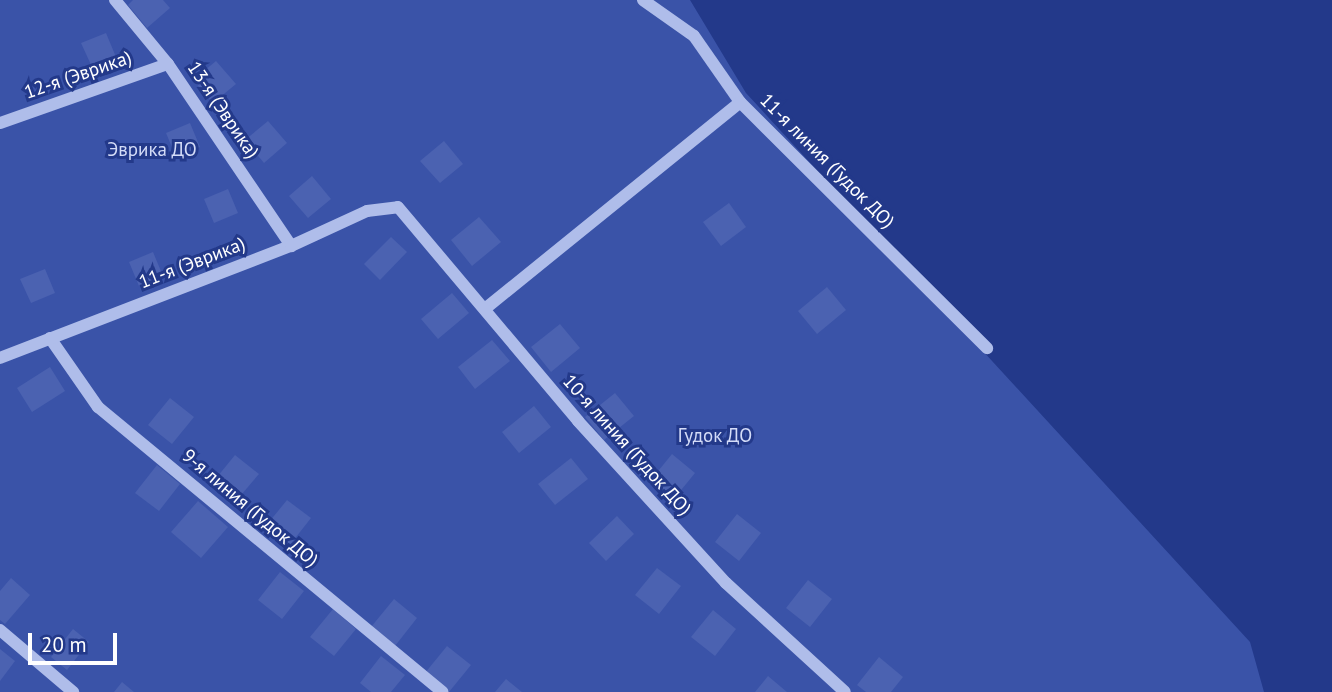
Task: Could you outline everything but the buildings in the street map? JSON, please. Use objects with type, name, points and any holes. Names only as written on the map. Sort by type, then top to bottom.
[{"type":"lane","name":"13-я (Эврика)","points":[[115,0],[168,64],[291,246]]},
{"type":"lane","name":"11-я линия (Гудок ДО)","points":[[643,0],[694,36],[740,102],[987,348]]},
{"type":"lane","name":"12-я (Эврика)","points":[[0,123],[168,64]]},
{"type":"lane","points":[[486,308],[740,102]]},
{"type":"lane","name":"11-я (Эврика)","points":[[0,358],[291,246],[367,211],[398,207]]},
{"type":"lane","name":"10-я линия (Гудок ДО)","points":[[398,207],[486,308],[578,421],[726,583],[845,692]]},
{"type":"lane","name":"9-я линия (Гудок ДО)","points":[[50,338],[98,407],[442,692]]},
{"type":"lane","points":[[0,630],[73,692]]},
{"type":"green space","name":"Гудок ДО","points":[[0,0],[690,0],[746,93],[1250,642],[1264,692],[0,692]]},
{"type":"park label","name":"Эврика ДО","points":[[152,150]]}]
